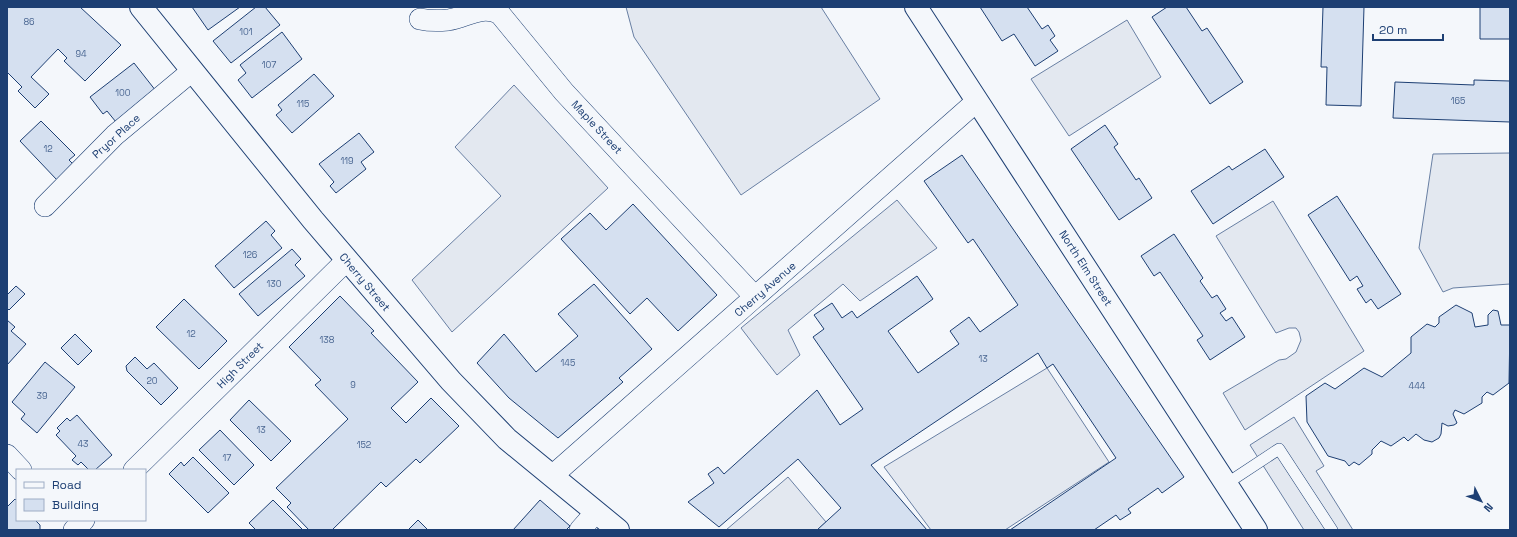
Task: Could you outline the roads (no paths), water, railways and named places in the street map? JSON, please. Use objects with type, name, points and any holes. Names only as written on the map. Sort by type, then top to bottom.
[{"type":"street","name":"Cherry Street","points":[[141,7],[346,260],[424,352],[508,439],[618,530]]},
{"type":"street","name":"North Elm Street","points":[[916,7],[1256,530]]},
{"type":"street","name":"Maple Street","points":[[420,19],[433,21],[448,20],[486,10],[493,10],[500,14],[564,92],[755,297]]},
{"type":"street","name":"Pryor Place","points":[[45,206],[115,135],[192,71]]},
{"type":"street","name":"Cherry Avenue","points":[[552,476],[977,101]]},
{"type":"street","name":"High Street","points":[[135,469],[346,260]]},
{"type":"street","points":[[7,455],[20,469]]},
{"type":"street","points":[[580,530],[596,512]]},
{"type":"lane","points":[[1226,484],[1279,449],[1332,530]]}]
